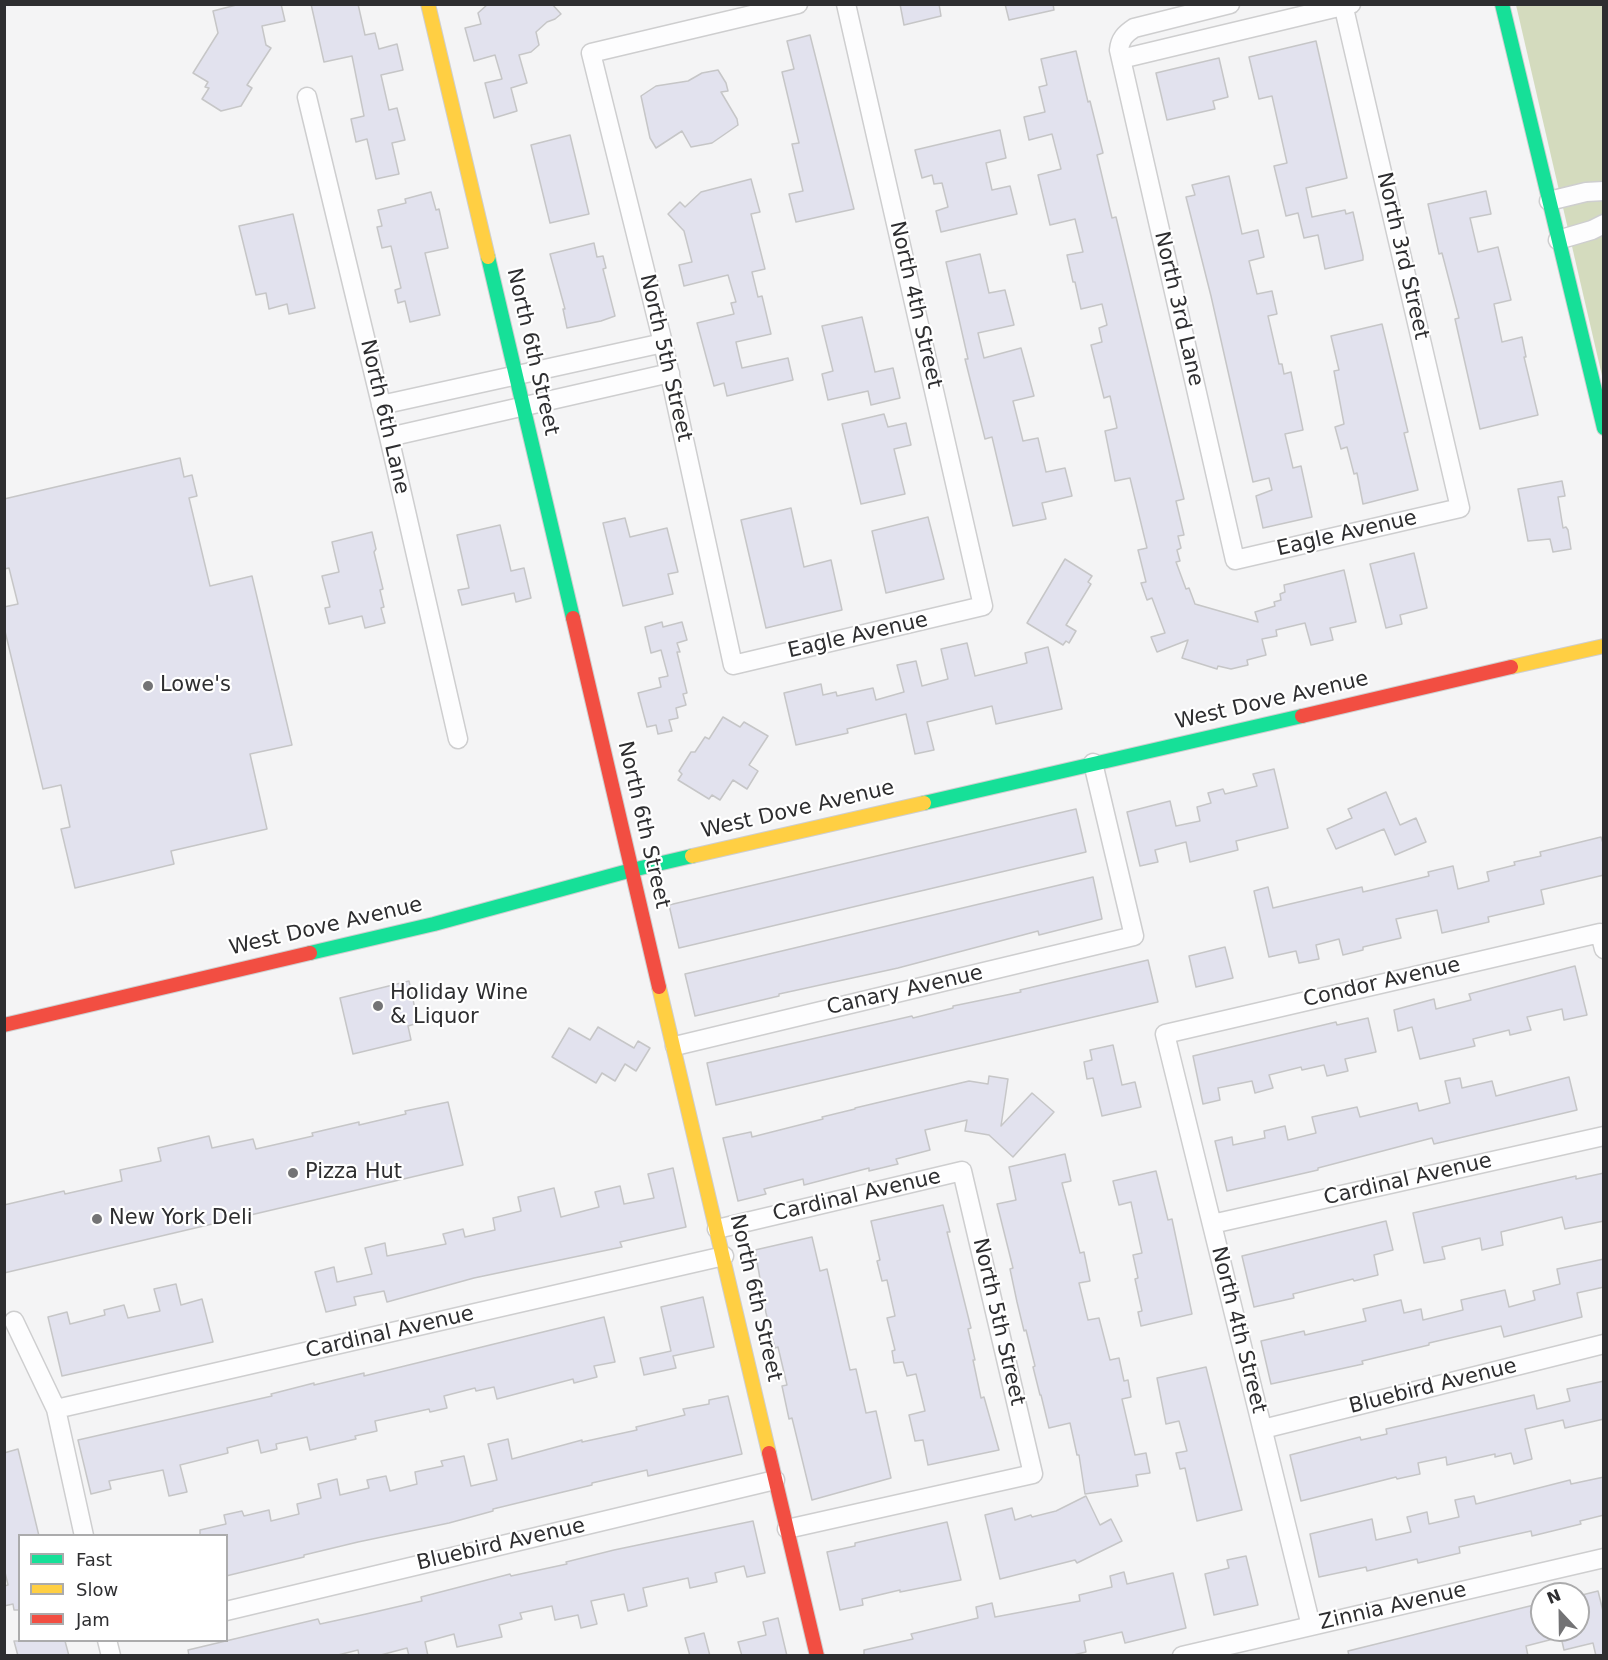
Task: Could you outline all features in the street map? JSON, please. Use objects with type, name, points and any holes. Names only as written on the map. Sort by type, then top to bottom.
[{"type":"main road","name":"North 6th Street","points":[[428,4],[817,1656]]},
{"type":"main road","points":[[1502,4],[1604,428]]},
{"type":"main road","name":"West Dove Avenue","points":[[4,1025],[434,924],[632,870],[1604,646]]},
{"type":"street","name":"North 5th Street","points":[[733,666],[670,373],[591,53],[798,4]]},
{"type":"street","name":"North 4th Street","points":[[846,4],[983,606]]},
{"type":"street","points":[[1230,4],[1134,28],[1125,34],[1120,42],[1121,59],[1346,5]]},
{"type":"street","name":"North 3rd Street","points":[[1346,5],[1460,508]]},
{"type":"street","name":"North 3rd Lane","points":[[1121,59],[1235,560]]},
{"type":"street","name":"North 6th Lane","points":[[307,97],[389,437],[458,739]]},
{"type":"street","points":[[1549,201],[1592,190],[1604,191]]},
{"type":"street","points":[[1558,240],[1604,224]]},
{"type":"street","points":[[381,405],[663,343]]},
{"type":"street","points":[[389,437],[670,373]]},
{"type":"street","name":"Eagle Avenue","points":[[1235,560],[1460,508]]},
{"type":"street","name":"Eagle Avenue","points":[[733,666],[983,606]]},
{"type":"street","name":"Canary Avenue","points":[[675,1046],[1134,936],[1093,763]]},
{"type":"street","name":"Condor Avenue","points":[[1165,1034],[1602,941]]},
{"type":"street","name":"North 4th Street","points":[[1165,1034],[1311,1626]]},
{"type":"street","name":"Cardinal Avenue","points":[[1212,1224],[1604,1136]]},
{"type":"street","name":"North 5th Street","points":[[787,1529],[1033,1474],[962,1171]]},
{"type":"street","name":"Cardinal Avenue","points":[[717,1229],[962,1171]]},
{"type":"street","name":"Cardinal Avenue","points":[[56,1409],[724,1256]]},
{"type":"street","points":[[14,1321],[56,1409],[84,1534]]},
{"type":"street","name":"Bluebird Avenue","points":[[1263,1429],[1604,1344]]},
{"type":"street","name":"Bluebird Avenue","points":[[228,1611],[775,1480]]},
{"type":"street","name":"Zinnia Avenue","points":[[1182,1656],[1604,1558]]},
{"type":"green space","points":[[1516,5],[1603,5],[1603,380]]},
{"type":"building","points":[[240,4],[281,4],[285,21],[262,26],[266,45],[271,48],[247,85],[252,88],[241,106],[221,111],[202,99],[209,88],[205,87],[208,82],[193,73],[218,33],[213,11]]},
{"type":"building","points":[[311,4],[358,4],[365,35],[375,33],[379,49],[397,44],[403,70],[381,75],[389,110],[397,108],[405,140],[392,143],[399,174],[376,179],[367,139],[356,142],[351,119],[364,116],[352,56],[324,62]]},
{"type":"building","points":[[488,4],[552,4],[561,14],[536,32],[539,45],[531,52],[519,55],[527,83],[511,88],[517,111],[494,118],[485,83],[502,79],[495,55],[474,61],[465,28],[481,24],[478,13]]},
{"type":"building","points":[[900,4],[939,4],[941,16],[904,25]]},
{"type":"building","points":[[1005,4],[1053,4],[1054,10],[1009,20]]},
{"type":"building","points":[[810,35],[854,209],[796,222],[789,194],[803,191],[792,144],[799,143],[782,72],[794,69],[787,41]]},
{"type":"building","points":[[1316,41],[1347,178],[1306,188],[1312,217],[1345,210],[1346,214],[1353,212],[1363,256],[1363,260],[1325,269],[1318,235],[1304,238],[1298,213],[1286,216],[1274,166],[1287,163],[1272,96],[1259,99],[1249,57]]},
{"type":"building","points":[[1076,51],[1103,153],[1097,155],[1112,218],[1116,217],[1184,499],[1176,501],[1184,535],[1178,536],[1181,548],[1177,550],[1180,561],[1176,562],[1186,589],[1189,588],[1195,604],[1258,622],[1255,612],[1275,606],[1274,602],[1281,600],[1280,594],[1285,592],[1284,585],[1344,570],[1356,622],[1330,628],[1333,640],[1311,645],[1305,623],[1276,630],[1277,636],[1262,639],[1266,655],[1247,660],[1248,665],[1231,669],[1218,666],[1217,669],[1182,658],[1188,640],[1157,652],[1151,637],[1165,633],[1152,598],[1147,600],[1141,583],[1146,582],[1138,550],[1147,548],[1130,478],[1115,481],[1105,431],[1117,428],[1110,396],[1104,398],[1091,345],[1102,342],[1099,328],[1107,325],[1102,304],[1081,309],[1067,255],[1083,252],[1075,219],[1050,225],[1038,175],[1061,169],[1052,134],[1029,140],[1024,117],[1045,112],[1039,87],[1047,85],[1041,59]]},
{"type":"building","points":[[1219,58],[1228,97],[1213,101],[1215,109],[1167,120],[1156,73]]},
{"type":"building","points":[[718,70],[728,91],[721,92],[737,119],[738,125],[712,143],[691,147],[682,131],[656,148],[650,138],[641,96],[656,86],[688,81],[702,73]]},
{"type":"building","points":[[1000,130],[1006,158],[986,163],[992,190],[1010,186],[1017,214],[941,232],[936,211],[948,207],[942,183],[934,184],[932,175],[922,178],[915,150]]},
{"type":"building","points":[[570,135],[589,214],[550,223],[531,145]]},
{"type":"building","points":[[1229,176],[1242,234],[1258,230],[1264,257],[1249,261],[1257,294],[1272,291],[1277,314],[1268,316],[1279,364],[1282,364],[1284,374],[1291,372],[1303,430],[1285,434],[1293,468],[1301,466],[1312,517],[1263,528],[1256,496],[1272,490],[1269,478],[1253,482],[1186,197],[1195,195],[1192,185]]},
{"type":"building","points":[[751,179],[760,212],[751,214],[765,269],[752,272],[758,297],[762,296],[771,334],[736,342],[742,368],[788,358],[793,380],[727,396],[724,383],[714,386],[697,323],[734,314],[731,303],[736,302],[728,275],[684,286],[679,265],[692,262],[684,231],[668,214],[680,202],[685,207],[701,192]]},
{"type":"building","points":[[1486,191],[1491,214],[1470,218],[1478,252],[1498,247],[1511,300],[1494,304],[1502,342],[1522,337],[1526,357],[1524,357],[1538,415],[1480,429],[1455,319],[1459,318],[1442,253],[1439,254],[1428,204]]},
{"type":"building","points":[[431,192],[436,210],[439,209],[448,248],[425,253],[440,315],[410,322],[405,301],[398,303],[395,290],[401,288],[391,246],[382,248],[377,227],[382,226],[378,210],[406,203],[405,199]]},
{"type":"building","points":[[293,214],[315,308],[289,314],[287,304],[269,309],[266,293],[256,295],[239,226]]},
{"type":"building","points":[[594,243],[597,257],[603,256],[606,268],[603,269],[615,316],[567,328],[563,309],[565,309],[550,254]]},
{"type":"building","points":[[980,254],[989,293],[1005,290],[1014,325],[978,333],[984,358],[1021,348],[1034,396],[1013,401],[1023,441],[1038,438],[1046,472],[1065,468],[1072,496],[1042,503],[1046,519],[1013,526],[992,437],[985,439],[965,359],[968,359],[946,262]]},
{"type":"building","points":[[862,317],[875,372],[893,368],[900,398],[871,405],[868,391],[828,400],[822,374],[833,371],[822,326]]},
{"type":"building","points":[[1382,324],[1408,432],[1404,433],[1418,490],[1363,504],[1357,473],[1354,474],[1347,447],[1341,449],[1335,427],[1344,424],[1334,371],[1339,370],[1331,336]]},
{"type":"building","points":[[884,414],[888,427],[906,423],[911,445],[894,449],[905,494],[861,504],[842,424]]},
{"type":"building","name":"Lowe's","points":[[180,458],[184,477],[192,475],[197,496],[189,498],[210,586],[252,576],[292,745],[250,754],[267,829],[171,851],[174,864],[75,888],[61,829],[70,827],[61,785],[43,789],[4,627],[4,607],[18,604],[9,568],[4,569],[4,499]]},
{"type":"building","points":[[1562,481],[1565,496],[1558,497],[1563,528],[1566,527],[1568,530],[1571,549],[1553,552],[1550,539],[1528,541],[1518,489]]},
{"type":"building","points":[[791,508],[804,567],[831,560],[842,610],[766,628],[741,520]]},
{"type":"building","points":[[928,517],[944,579],[886,593],[872,531]]},
{"type":"building","points":[[625,518],[630,537],[667,528],[678,572],[668,574],[673,594],[623,606],[603,523]]},
{"type":"building","points":[[500,525],[511,571],[524,568],[531,598],[516,602],[514,593],[462,605],[458,590],[469,588],[457,535]]},
{"type":"building","points":[[372,532],[376,549],[374,552],[383,589],[380,590],[384,607],[381,608],[385,623],[365,628],[362,616],[329,624],[325,608],[330,607],[322,576],[339,572],[332,542]]},
{"type":"building","points":[[1414,553],[1427,608],[1400,615],[1402,624],[1386,628],[1370,564]]},
{"type":"building","points":[[1065,559],[1092,576],[1088,582],[1091,584],[1066,625],[1076,631],[1069,643],[1066,641],[1063,645],[1027,623]]},
{"type":"building","points":[[662,622],[663,627],[682,622],[687,640],[677,643],[680,652],[677,652],[687,693],[683,694],[686,705],[676,708],[678,718],[669,720],[672,731],[658,734],[656,725],[647,727],[638,693],[661,687],[659,678],[668,676],[661,650],[651,653],[645,627]]},
{"type":"building","points":[[967,643],[975,676],[1027,663],[1025,653],[1048,647],[1062,709],[996,724],[992,706],[927,722],[934,750],[915,754],[906,714],[847,729],[848,733],[796,745],[784,693],[821,684],[823,695],[836,692],[837,696],[873,688],[876,700],[904,692],[897,665],[916,661],[922,686],[948,679],[941,649]]},
{"type":"building","points":[[723,717],[740,727],[744,722],[768,736],[749,765],[758,771],[747,789],[733,780],[720,800],[712,795],[709,799],[678,780],[682,774],[679,771],[691,752],[695,752],[705,737],[709,739]]},
{"type":"building","points":[[1274,769],[1288,828],[1236,841],[1238,850],[1190,862],[1186,842],[1155,850],[1158,862],[1140,866],[1127,812],[1170,801],[1176,826],[1200,821],[1197,807],[1211,803],[1208,793],[1223,789],[1225,794],[1257,786],[1253,774]]},
{"type":"building","points":[[1386,792],[1400,825],[1416,818],[1426,842],[1395,855],[1384,829],[1336,849],[1327,829],[1352,818],[1348,809]]},
{"type":"building","points":[[1076,809],[1086,852],[679,948],[669,905]]},
{"type":"building","points":[[1601,837],[1604,846],[1604,875],[1541,890],[1544,904],[1488,917],[1489,922],[1442,933],[1437,910],[1396,919],[1401,938],[1363,947],[1363,950],[1343,955],[1339,939],[1316,945],[1319,959],[1299,963],[1296,951],[1269,957],[1254,891],[1268,887],[1273,908],[1362,887],[1363,892],[1429,876],[1428,872],[1453,866],[1458,889],[1489,881],[1487,872],[1515,865],[1514,862],[1541,856],[1540,852]]},
{"type":"building","points":[[1093,877],[1102,919],[1039,935],[1038,931],[898,968],[779,994],[779,996],[695,1016],[685,974]]},
{"type":"building","points":[[1225,947],[1233,978],[1196,987],[1189,956]]},
{"type":"building","points":[[1148,960],[1158,1002],[716,1105],[707,1063],[912,1016],[913,1018],[953,1008],[953,1006],[1021,992],[1020,990]]},
{"type":"building","points":[[1575,966],[1587,1015],[1564,1020],[1562,1009],[1527,1017],[1531,1030],[1510,1035],[1509,1030],[1473,1039],[1475,1046],[1420,1059],[1412,1027],[1398,1031],[1394,1010],[1434,999],[1436,1009],[1471,1000],[1469,994]]},
{"type":"building","points":[[409,981],[418,1023],[408,1026],[411,1040],[353,1054],[340,998]]},
{"type":"building","points":[[1368,1018],[1376,1052],[1345,1059],[1348,1071],[1327,1076],[1324,1065],[1302,1070],[1301,1067],[1269,1075],[1273,1088],[1255,1093],[1252,1081],[1218,1088],[1220,1100],[1203,1104],[1193,1056],[1336,1022],[1337,1025]]},
{"type":"building","points":[[598,1027],[634,1048],[638,1041],[650,1048],[636,1071],[625,1064],[615,1081],[602,1073],[596,1083],[552,1057],[569,1028],[590,1040]]},
{"type":"building","points":[[1113,1045],[1122,1085],[1135,1082],[1141,1107],[1102,1116],[1093,1078],[1087,1079],[1084,1062],[1092,1060],[1090,1050]]},
{"type":"building","points":[[989,1076],[1008,1079],[1001,1126],[1032,1093],[1054,1112],[1013,1157],[989,1135],[965,1131],[967,1120],[925,1130],[930,1150],[896,1159],[898,1164],[869,1171],[869,1168],[804,1185],[803,1179],[764,1189],[766,1194],[738,1201],[723,1138],[751,1132],[752,1137],[823,1119],[822,1117],[855,1108],[969,1081],[988,1084]]},
{"type":"building","points":[[1569,1077],[1577,1110],[1434,1144],[1432,1138],[1318,1168],[1318,1170],[1227,1191],[1215,1141],[1232,1137],[1233,1145],[1265,1138],[1264,1131],[1285,1126],[1288,1140],[1316,1133],[1312,1117],[1357,1107],[1360,1117],[1417,1103],[1419,1111],[1450,1103],[1445,1081],[1460,1078],[1462,1088],[1492,1081],[1496,1096]]},
{"type":"building","points":[[448,1102],[463,1165],[4,1273],[4,1205],[122,1181],[120,1170],[161,1161],[158,1148],[209,1136],[212,1148],[253,1139],[256,1149],[313,1136],[312,1133],[359,1122],[359,1125],[406,1114],[405,1111]]},
{"type":"building","points":[[1065,1154],[1071,1181],[1062,1183],[1080,1253],[1084,1252],[1090,1281],[1079,1283],[1088,1320],[1099,1318],[1110,1360],[1119,1358],[1124,1381],[1128,1380],[1131,1397],[1122,1399],[1135,1455],[1146,1453],[1150,1473],[1136,1475],[1138,1486],[1085,1494],[1079,1455],[1077,1455],[1070,1423],[1049,1428],[1026,1330],[1024,1331],[1017,1302],[1010,1269],[1013,1268],[997,1204],[1016,1200],[1009,1167]]},
{"type":"building","points":[[673,1168],[686,1227],[620,1242],[622,1247],[474,1278],[387,1302],[384,1291],[354,1297],[356,1305],[326,1312],[315,1272],[334,1267],[337,1282],[372,1274],[365,1248],[385,1243],[387,1256],[446,1244],[443,1234],[463,1229],[465,1237],[495,1230],[493,1218],[521,1211],[518,1197],[554,1188],[561,1217],[599,1207],[595,1192],[620,1186],[624,1204],[654,1198],[648,1174]]},
{"type":"building","points":[[1156,1171],[1168,1220],[1172,1219],[1192,1314],[1141,1326],[1138,1312],[1142,1311],[1135,1279],[1138,1278],[1133,1255],[1142,1253],[1131,1202],[1119,1205],[1113,1181]]},
{"type":"building","points":[[1604,1173],[1604,1221],[1565,1229],[1562,1217],[1501,1232],[1503,1245],[1482,1250],[1480,1238],[1442,1247],[1445,1259],[1424,1263],[1413,1213],[1576,1176],[1576,1179]]},
{"type":"building","points":[[943,1205],[950,1232],[947,1232],[971,1328],[968,1329],[981,1398],[984,1397],[999,1450],[928,1465],[923,1440],[915,1441],[909,1415],[925,1411],[916,1374],[907,1376],[903,1362],[894,1363],[892,1351],[895,1350],[887,1318],[895,1316],[887,1280],[882,1281],[877,1261],[880,1260],[871,1221]]},
{"type":"building","points":[[1386,1221],[1393,1250],[1374,1255],[1378,1275],[1293,1294],[1294,1298],[1254,1307],[1242,1256]]},
{"type":"building","points":[[812,1237],[820,1271],[827,1269],[850,1370],[856,1369],[866,1413],[876,1411],[891,1478],[812,1500],[792,1418],[789,1419],[782,1386],[787,1385],[778,1347],[775,1348],[766,1313],[755,1250]]},
{"type":"building","points":[[1604,1259],[1604,1287],[1577,1293],[1582,1317],[1504,1337],[1501,1326],[1362,1361],[1363,1364],[1271,1384],[1261,1341],[1304,1331],[1305,1335],[1366,1321],[1363,1309],[1401,1300],[1404,1313],[1421,1309],[1423,1320],[1463,1310],[1461,1300],[1505,1290],[1509,1307],[1535,1300],[1533,1291],[1560,1284],[1557,1269]]},
{"type":"building","points":[[176,1284],[181,1305],[202,1299],[213,1342],[62,1376],[48,1317],[67,1312],[70,1324],[105,1315],[104,1310],[124,1305],[128,1318],[160,1311],[154,1289]]},
{"type":"building","points":[[703,1297],[714,1347],[673,1356],[676,1368],[644,1375],[640,1358],[671,1351],[661,1307]]},
{"type":"building","points":[[604,1317],[615,1362],[594,1366],[597,1377],[574,1383],[573,1379],[497,1399],[494,1387],[476,1391],[475,1388],[444,1396],[447,1408],[430,1412],[429,1409],[375,1421],[377,1431],[355,1436],[356,1439],[310,1450],[307,1437],[276,1444],[277,1449],[261,1453],[258,1440],[227,1448],[228,1453],[180,1465],[187,1492],[169,1496],[163,1470],[109,1481],[111,1489],[91,1494],[78,1440],[272,1396],[271,1394],[314,1383],[314,1385],[364,1373],[364,1376]]},
{"type":"building","points":[[1206,1367],[1242,1510],[1197,1521],[1185,1468],[1180,1469],[1176,1453],[1187,1451],[1179,1421],[1166,1424],[1157,1378]]},
{"type":"building","points":[[1604,1381],[1604,1419],[1565,1428],[1563,1420],[1525,1429],[1532,1459],[1514,1464],[1511,1453],[1495,1457],[1495,1454],[1447,1465],[1446,1457],[1418,1463],[1420,1474],[1397,1479],[1396,1477],[1301,1501],[1290,1455],[1360,1437],[1361,1440],[1387,1434],[1386,1429],[1534,1395],[1537,1409],[1570,1401],[1567,1389]]},
{"type":"building","points":[[728,1396],[742,1454],[648,1476],[647,1470],[592,1483],[592,1485],[493,1509],[493,1511],[449,1523],[358,1542],[228,1576],[228,1534],[200,1534],[200,1530],[226,1524],[224,1515],[242,1511],[244,1516],[269,1510],[271,1521],[299,1514],[297,1504],[321,1498],[318,1484],[337,1479],[340,1495],[369,1488],[367,1480],[386,1476],[390,1491],[417,1484],[415,1472],[443,1466],[441,1461],[464,1456],[471,1486],[497,1480],[488,1444],[508,1439],[512,1459],[582,1440],[582,1442],[637,1430],[636,1427],[685,1415],[683,1409],[709,1404],[709,1400]]},
{"type":"building","points":[[18,1449],[39,1534],[18,1534],[18,1610],[14,1610],[13,1604],[4,1606],[4,1586],[8,1585],[4,1568],[4,1453]]},
{"type":"building","points":[[1604,1477],[1604,1515],[1580,1521],[1581,1524],[1532,1536],[1531,1531],[1459,1547],[1460,1553],[1418,1563],[1417,1559],[1367,1571],[1366,1567],[1319,1577],[1310,1534],[1372,1519],[1376,1540],[1411,1532],[1407,1517],[1427,1512],[1429,1524],[1459,1517],[1455,1500],[1474,1496],[1476,1504],[1570,1480],[1571,1484]]},
{"type":"building","points":[[1086,1496],[1100,1525],[1111,1519],[1122,1541],[1077,1563],[1075,1560],[1000,1579],[985,1515],[1012,1508],[1015,1520],[1031,1515],[1032,1517],[1056,1511]]},
{"type":"building","points":[[753,1521],[765,1573],[747,1577],[744,1566],[715,1573],[717,1582],[690,1588],[688,1578],[643,1588],[647,1606],[628,1611],[624,1594],[591,1601],[597,1624],[581,1628],[578,1615],[555,1620],[552,1606],[520,1613],[522,1619],[499,1625],[502,1637],[457,1647],[454,1634],[425,1642],[428,1656],[409,1656],[407,1648],[377,1656],[359,1656],[358,1650],[334,1656],[189,1656],[188,1650],[318,1619],[320,1624],[422,1601],[421,1597],[510,1574],[511,1576],[567,1564],[566,1562]]},
{"type":"building","points":[[947,1522],[961,1580],[862,1599],[863,1605],[840,1610],[827,1552],[855,1546],[855,1543]]},
{"type":"building","points":[[1246,1556],[1258,1605],[1214,1615],[1205,1574],[1229,1568],[1227,1560]]},
{"type":"building","points":[[1124,1572],[1127,1584],[1173,1573],[1186,1628],[1125,1643],[1122,1632],[1084,1641],[1086,1652],[1069,1656],[864,1656],[864,1650],[913,1639],[911,1634],[978,1618],[976,1607],[992,1603],[995,1617],[1080,1601],[1079,1595],[1112,1587],[1110,1576]]},
{"type":"building","points":[[1598,1591],[1604,1615],[1604,1656],[1596,1656],[1593,1643],[1564,1650],[1562,1642],[1590,1642],[1590,1593]]},
{"type":"building","points":[[1530,1606],[1530,1642],[1542,1642],[1526,1646],[1528,1656],[1349,1656],[1348,1651]]},
{"type":"building","points":[[778,1618],[787,1656],[742,1656],[738,1642],[766,1635],[763,1622]]},
{"type":"building","points":[[704,1633],[710,1656],[690,1656],[685,1638]]},
{"type":"building","points":[[14,1641],[65,1642],[69,1656],[18,1656]]},
{"type":"traffic: fast","points":[[1502,4],[1604,428]]},
{"type":"traffic: fast","points":[[488,257],[573,618]]},
{"type":"traffic: fast","points":[[924,803],[1302,716]]},
{"type":"traffic: fast","points":[[310,953],[434,924],[692,856]]},
{"type":"traffic: slow","points":[[428,4],[488,257]]},
{"type":"traffic: slow","points":[[1511,667],[1604,646]]},
{"type":"traffic: slow","points":[[692,856],[924,803]]},
{"type":"traffic: slow","points":[[659,987],[769,1453]]},
{"type":"traffic: jam","points":[[573,618],[659,987]]},
{"type":"traffic: jam","points":[[1302,716],[1511,667]]},
{"type":"traffic: jam","points":[[4,1025],[310,953]]},
{"type":"traffic: jam","points":[[769,1453],[817,1656]]},
{"type":"place","name":"Lowe's","points":[[148,686]]},
{"type":"place","name":"Holiday Wine & Liquor","points":[[378,1006]]},
{"type":"place","name":"Pizza Hut","points":[[293,1173]]},
{"type":"place","name":"New York Deli","points":[[97,1219]]}]
